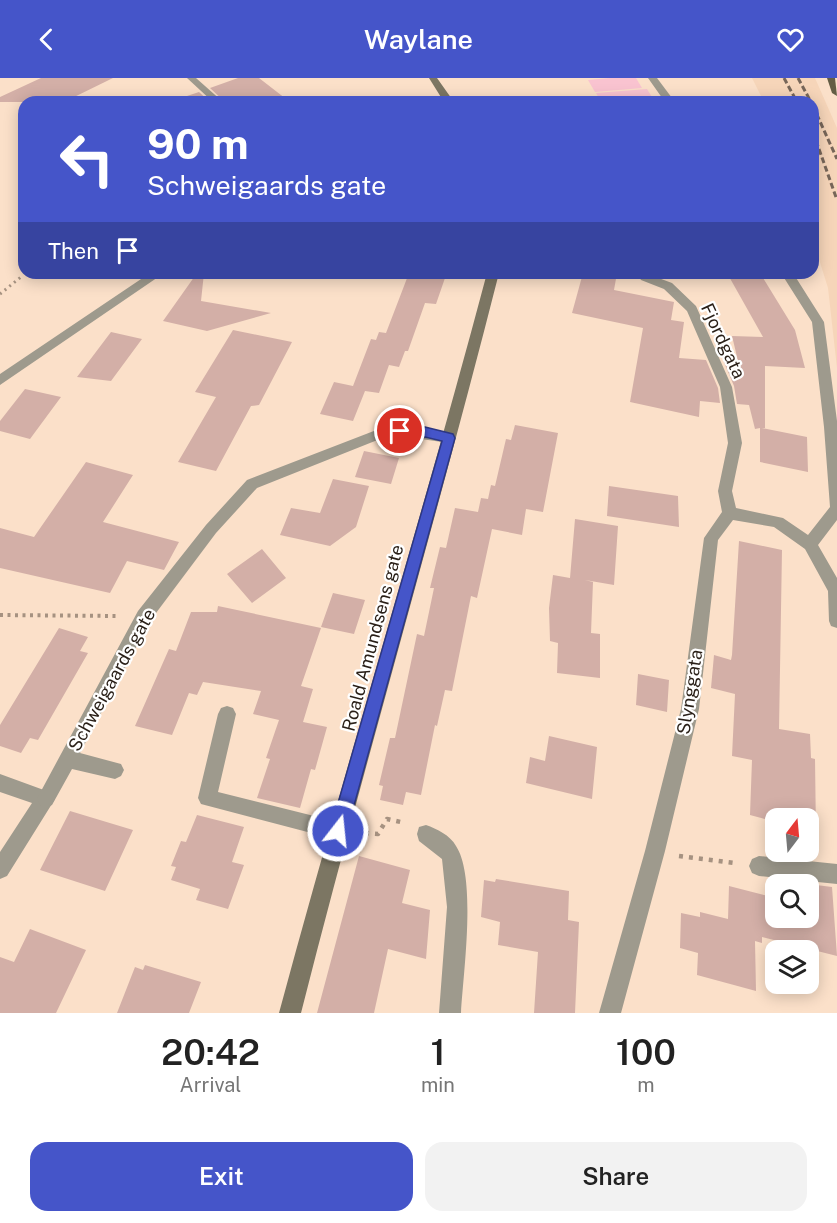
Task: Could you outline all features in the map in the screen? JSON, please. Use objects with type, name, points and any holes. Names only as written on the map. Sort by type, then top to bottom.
[{"type":"main road","points":[[831,78],[837,93]]},
{"type":"street","points":[[191,78],[211,96]]},
{"type":"street","points":[[433,78],[445,96]]},
{"type":"street","points":[[652,78],[666,96]]},
{"type":"street","points":[[0,380],[149,279]]},
{"type":"street","name":"Roald Amundsens gate","points":[[290,1013],[338,831],[492,279]]},
{"type":"street","name":"Fjordgata","points":[[650,279],[669,286],[692,309],[726,387],[735,443],[725,491],[730,513]]},
{"type":"street","points":[[791,279],[818,322],[831,427],[837,507],[810,544]]},
{"type":"street","name":"Schweigaards gate","points":[[0,869],[46,799],[144,616],[211,529],[252,484],[380,434],[400,431],[425,432],[449,438]]},
{"type":"street","points":[[730,513],[778,522],[810,544],[836,593],[837,621]]},
{"type":"street","name":"Slynggata","points":[[610,1013],[655,851],[690,709],[711,538],[730,513]]},
{"type":"street","points":[[227,714],[207,798],[338,831]]},
{"type":"street","name":"Schweigaards gate","points":[[68,759],[115,770]]},
{"type":"street","points":[[0,783],[46,799]]},
{"type":"street","points":[[426,834],[440,842],[451,854],[457,881],[450,1013]]},
{"type":"street","points":[[759,866],[837,874]]},
{"type":"path","points":[[0,294],[19,279]]},
{"type":"path","points":[[0,615],[144,616]]},
{"type":"path","points":[[364,832],[378,834],[387,819],[405,823],[405,843],[420,847],[426,834]]},
{"type":"path","points":[[655,851],[759,866]]},
{"type":"shaded area","points":[[636,78],[642,88],[595,92],[588,80]]},
{"type":"shaded area","points":[[752,78],[815,78],[837,128],[837,368],[828,288],[819,259],[819,96],[761,96]]},
{"type":"shaded area","points":[[647,89],[651,96],[598,96],[596,93]]},
{"type":"building","points":[[41,78],[113,78],[76,96],[18,96],[18,102],[0,102],[0,97]]},
{"type":"building","points":[[238,78],[259,78],[282,96],[219,96],[210,88]]},
{"type":"building","points":[[199,92],[203,96],[187,96]]},
{"type":"building","points":[[193,279],[203,279],[201,301],[271,313],[207,331],[163,321]]},
{"type":"building","points":[[407,279],[445,279],[436,304],[425,303],[408,351],[405,351],[399,367],[389,365],[379,393],[365,391],[353,421],[320,414],[334,382],[353,386],[371,339],[376,340],[379,332],[386,333]]},
{"type":"building","points":[[581,279],[616,279],[614,290],[674,302],[671,320],[684,322],[679,358],[706,360],[718,388],[720,403],[700,401],[699,417],[630,402],[643,328],[572,313]]},
{"type":"building","points":[[730,279],[764,279],[795,330],[805,368],[765,366],[765,428],[762,428],[807,437],[808,472],[760,462],[760,428],[755,429],[749,405],[737,404],[734,386],[723,360],[738,361],[732,336],[763,337]]},
{"type":"building","points":[[233,330],[292,342],[259,405],[251,406],[216,471],[178,462],[216,397],[195,392]]},
{"type":"building","points":[[111,332],[142,339],[111,381],[77,377]]},
{"type":"building","points":[[25,389],[61,397],[30,439],[0,431],[0,421]]},
{"type":"building","points":[[515,425],[558,433],[543,512],[526,509],[522,535],[492,529],[477,598],[471,596],[452,691],[445,690],[437,726],[435,725],[421,795],[406,792],[403,805],[380,800],[383,786],[379,785],[390,738],[395,738],[417,634],[424,636],[434,588],[430,588],[440,547],[446,548],[455,508],[478,512],[481,498],[488,499],[491,485],[495,486],[506,439],[511,440]]},
{"type":"building","points":[[364,451],[399,458],[391,484],[355,477]]},
{"type":"building","points":[[86,462],[133,475],[103,522],[179,542],[164,570],[127,561],[110,593],[0,568],[0,528],[34,537]]},
{"type":"building","points":[[333,479],[369,486],[356,527],[330,546],[280,535],[291,508],[320,513]]},
{"type":"building","points":[[609,486],[678,496],[679,527],[607,516]]},
{"type":"building","points":[[575,519],[618,526],[614,585],[585,580],[593,582],[591,633],[600,634],[600,678],[557,673],[558,643],[550,641],[549,608],[553,575],[570,578]]},
{"type":"building","points":[[739,541],[782,550],[779,729],[810,734],[811,758],[815,759],[816,808],[765,808],[765,819],[750,815],[752,760],[732,756],[735,694],[711,688],[714,655],[731,660]]},
{"type":"building","points":[[262,549],[286,578],[252,603],[227,574]]},
{"type":"building","points":[[333,593],[365,600],[354,634],[321,627]]},
{"type":"building","points":[[218,606],[321,628],[301,686],[313,689],[303,722],[327,727],[315,770],[311,769],[300,808],[257,798],[270,759],[266,758],[279,720],[253,714],[261,691],[203,682],[197,695],[189,693],[172,735],[135,726],[169,649],[176,651],[191,612],[217,612]]},
{"type":"building","points":[[59,628],[88,637],[80,651],[88,653],[38,740],[30,738],[21,753],[0,746],[0,725]]},
{"type":"building","points":[[638,674],[669,680],[667,712],[636,705]]},
{"type":"building","points":[[549,736],[597,747],[592,799],[526,783],[530,757],[545,761]]},
{"type":"building","points":[[70,811],[133,830],[105,891],[40,870]]},
{"type":"building","points":[[197,815],[244,827],[232,862],[244,865],[228,909],[196,900],[200,889],[171,880],[176,867],[171,866],[181,841],[186,842]]},
{"type":"building","points":[[359,856],[410,870],[402,903],[430,910],[426,959],[388,949],[374,1013],[317,1013]]},
{"type":"building","points":[[496,879],[569,891],[568,920],[579,922],[575,1013],[534,1013],[538,952],[498,945],[500,922],[481,917],[484,880],[495,882]]},
{"type":"building","points":[[819,885],[832,887],[837,956],[819,951],[819,940],[774,940],[762,937],[762,943],[755,941],[756,991],[697,975],[698,953],[680,948],[681,913],[700,917],[700,912],[728,919],[729,886],[765,895],[765,928],[819,928]]},
{"type":"building","points":[[30,929],[86,950],[56,1013],[0,1013],[0,957],[14,962]]},
{"type":"building","points":[[145,965],[201,982],[189,1013],[117,1013],[135,967],[143,970]]},
{"type":"railway","points":[[784,78],[794,96]]},
{"type":"railway","points":[[798,78],[808,96]]},
{"type":"railway","points":[[819,119],[837,159]]},
{"type":"railway","points":[[819,149],[837,200]]},
{"type":"route","points":[[338,831],[372,719],[449,438],[425,432],[400,431]]}]
